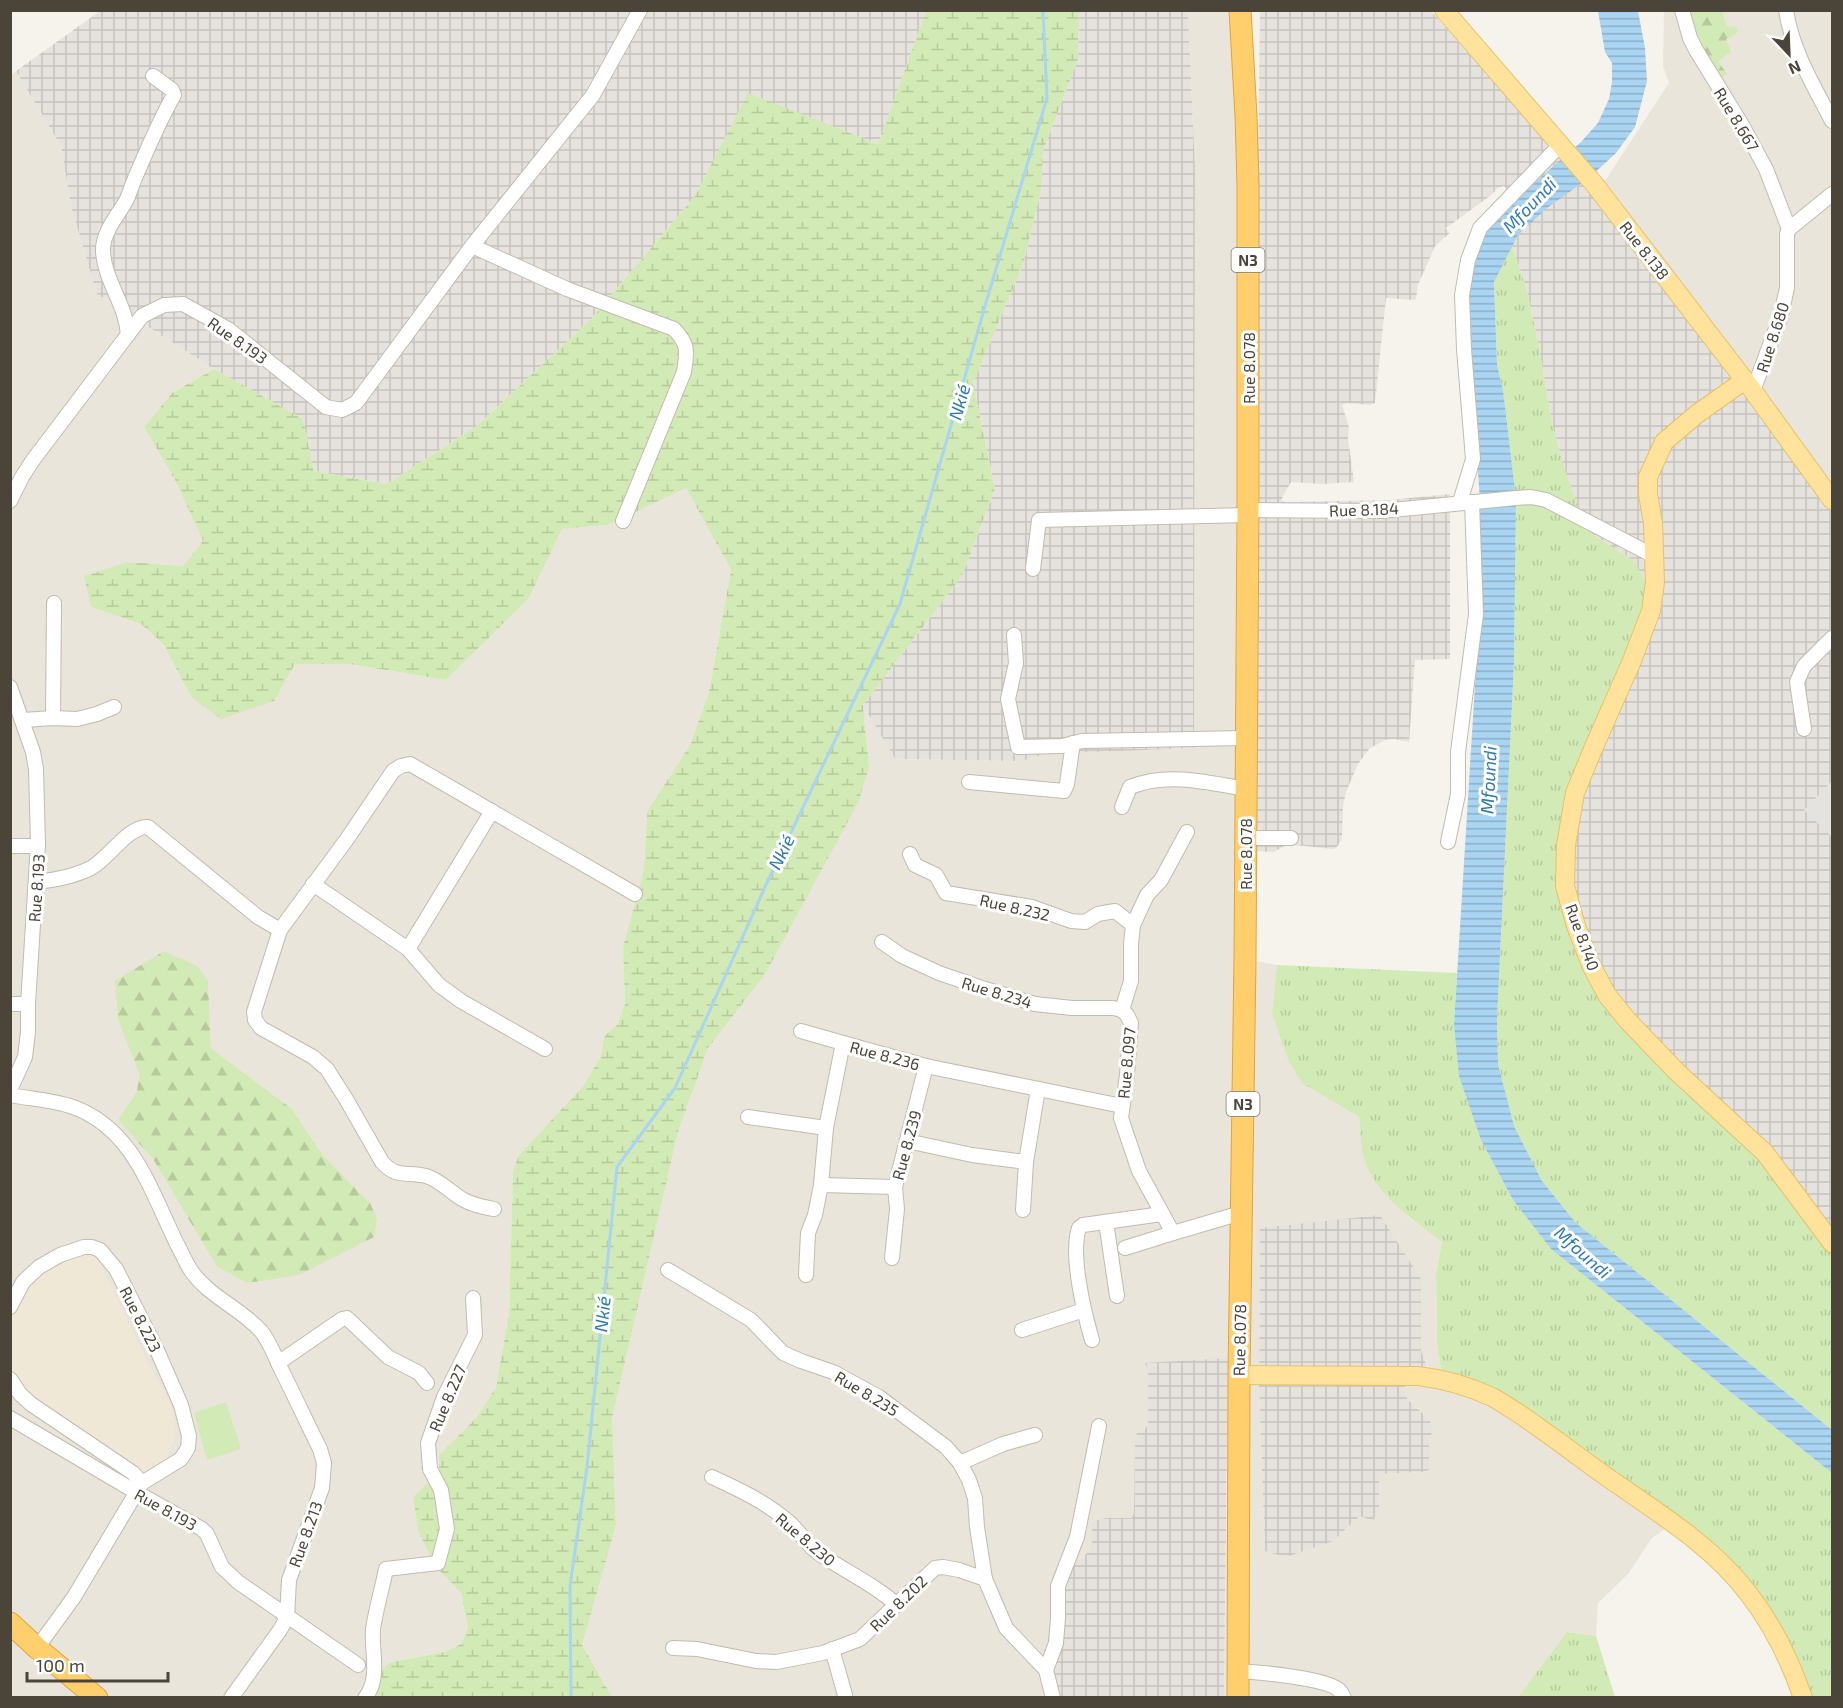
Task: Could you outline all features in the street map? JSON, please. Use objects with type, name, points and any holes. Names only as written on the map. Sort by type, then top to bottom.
[{"type":"highway","name":"Rue 8.078","points":[[1238,1698],[1248,512],[1248,184],[1240,10]]},
{"type":"highway","points":[[10,1623],[97,1698]]},
{"type":"main road","name":"Rue 8.138","points":[[1444,10],[1594,184],[1833,500]]},
{"type":"main road","name":"Rue 8.140","points":[[1749,386],[1697,414],[1664,442],[1648,477],[1648,494],[1653,523],[1655,582],[1651,611],[1575,793],[1566,845],[1565,886],[1591,965],[1607,995],[1669,1064],[1765,1153],[1833,1243]]},
{"type":"main road","points":[[1239,1375],[1418,1376],[1462,1384],[1494,1398],[1532,1422],[1688,1535],[1721,1562],[1748,1592],[1771,1626],[1792,1667],[1803,1698]]},
{"type":"street","name":"Rue 8.193","points":[[10,501],[16,475],[142,316],[164,305],[183,304],[228,329],[326,407],[342,410],[356,403],[472,246],[593,95],[640,10]]},
{"type":"street","name":"Rue 8.667","points":[[1682,10],[1696,50],[1742,124],[1766,169],[1789,229]]},
{"type":"street","points":[[1786,10],[1804,68],[1833,121]]},
{"type":"street","points":[[128,335],[128,322],[111,283],[102,249],[111,224],[127,198],[142,160],[174,94],[153,76]]},
{"type":"street","points":[[1448,842],[1458,794],[1458,752],[1476,614],[1471,502],[1473,459],[1462,295],[1467,260],[1480,228],[1562,147]]},
{"type":"street","points":[[1789,229],[1833,194]]},
{"type":"street","name":"Rue 8.680","points":[[1749,386],[1781,315],[1787,288],[1787,234],[1789,229]]},
{"type":"street","points":[[472,246],[567,289],[674,328],[684,340],[687,354],[684,372],[623,521]]},
{"type":"street","name":"Rue 8.184","points":[[1033,570],[1039,520],[1248,512],[1382,511],[1516,498],[1546,500],[1654,556]]},
{"type":"street","points":[[53,718],[54,603]]},
{"type":"street","points":[[1014,635],[1016,663],[1008,699],[1018,747],[1062,746],[1082,741],[1246,738]]},
{"type":"street","points":[[1804,729],[1797,681],[1804,666],[1833,638]]},
{"type":"street","name":"Rue 8.193","points":[[10,687],[14,708],[23,720],[33,752],[36,769],[38,844],[28,1032],[25,1056],[10,1092]]},
{"type":"street","points":[[23,720],[77,719],[114,707]]},
{"type":"street","points":[[969,782],[1064,790],[1067,784],[1073,743]]},
{"type":"street","points":[[494,1209],[473,1205],[434,1179],[397,1174],[388,1170],[327,1069],[314,1057],[261,1028],[255,1020],[254,1012],[279,930],[347,839],[393,771],[410,764],[635,894]]},
{"type":"street","points":[[1122,807],[1130,787],[1150,780],[1179,779],[1245,789]]},
{"type":"street","points":[[408,949],[492,811]]},
{"type":"street","points":[[36,882],[65,878],[91,868],[111,853],[133,831],[141,827],[148,827],[258,917],[279,930]]},
{"type":"street","name":"Rue 8.097","points":[[1173,1233],[1139,1171],[1121,1118],[1131,1023],[1122,1010],[1131,981],[1133,925],[1147,895],[1161,880],[1187,832]]},
{"type":"street","points":[[1245,838],[1291,838]]},
{"type":"street","points":[[10,846],[38,844]]},
{"type":"street","name":"Rue 8.232","points":[[910,854],[915,865],[936,875],[946,893],[1032,907],[1071,921],[1085,922],[1098,914],[1115,911],[1133,925]]},
{"type":"street","points":[[313,884],[408,949],[440,985],[461,1001],[545,1049]]},
{"type":"street","name":"Rue 8.234","points":[[882,942],[902,956],[939,973],[1035,1004],[1122,1010]]},
{"type":"street","points":[[10,1004],[28,1004]]},
{"type":"street","points":[[801,1031],[843,1043]]},
{"type":"street","name":"Rue 8.236","points":[[806,1275],[808,1233],[815,1215],[821,1185],[826,1128],[843,1043],[926,1066],[1122,1106]]},
{"type":"street","name":"Rue 8.239","points":[[821,1185],[895,1187],[926,1066]]},
{"type":"street","points":[[1023,1210],[1026,1162],[1038,1089]]},
{"type":"street","name":"Rue 8.213","points":[[10,1092],[72,1107],[93,1116],[130,1150],[144,1173],[190,1269],[201,1284],[243,1314],[262,1333],[320,1449],[324,1463],[322,1488],[289,1580],[287,1617],[231,1698]]},
{"type":"street","points":[[748,1117],[826,1128]]},
{"type":"street","points":[[907,1142],[972,1155],[1026,1162]]},
{"type":"street","points":[[892,1258],[897,1209],[895,1187]]},
{"type":"street","points":[[1125,1248],[1241,1213]]},
{"type":"street","points":[[1092,1340],[1084,1310],[1077,1260],[1079,1228],[1083,1225],[1162,1214]]},
{"type":"street","points":[[1107,1222],[1117,1296]]},
{"type":"street","name":"Rue 8.223","points":[[10,1307],[23,1282],[39,1267],[60,1255],[84,1247],[100,1250],[111,1261],[157,1350],[181,1405],[189,1436],[188,1448],[180,1459],[139,1488],[74,1597],[37,1648]]},
{"type":"street","name":"Rue 8.235","points":[[668,1270],[751,1320],[783,1353],[833,1372],[879,1397],[939,1441],[960,1463],[969,1480],[975,1498],[985,1579]]},
{"type":"street","name":"Rue 8.227","points":[[365,1698],[375,1671],[373,1630],[386,1569],[438,1563],[447,1529],[441,1490],[430,1469],[428,1443],[444,1397],[475,1335],[473,1298]]},
{"type":"street","points":[[1022,1330],[1084,1310]]},
{"type":"street","points":[[278,1363],[342,1319],[347,1318],[388,1357],[419,1373],[427,1383]]},
{"type":"street","points":[[10,1379],[30,1404],[133,1473],[139,1488]]},
{"type":"street","name":"Rue 8.193","points":[[10,1418],[139,1488],[202,1529],[207,1534],[222,1567],[238,1582],[358,1665]]},
{"type":"street","points":[[1046,1670],[1056,1643],[1059,1586],[1077,1537],[1099,1426]]},
{"type":"street","points":[[960,1463],[1003,1444],[1035,1435]]},
{"type":"street","name":"Rue 8.230","points":[[712,1477],[762,1502],[793,1527],[818,1553],[868,1582],[897,1605]]},
{"type":"street","name":"Rue 8.202","points":[[673,1648],[697,1649],[756,1661],[776,1662],[823,1653],[860,1639],[935,1568],[959,1570],[985,1579]]},
{"type":"street","points":[[985,1579],[1001,1621],[1046,1670],[1053,1698]]},
{"type":"street","points":[[832,1649],[845,1695]]},
{"type":"street","points":[[1238,1671],[1264,1672],[1317,1682],[1338,1688],[1344,1698]]},
{"type":"shaded area","points":[[100,11],[926,11],[878,144],[748,94],[695,196],[591,319],[478,425],[387,484],[314,471],[303,419],[214,369],[97,294],[71,206],[61,146],[16,71]]},
{"type":"shaded area","points":[[1079,11],[1188,11],[1195,170],[1194,748],[1045,754],[1022,761],[895,759],[863,705],[962,576],[995,489],[973,383],[1023,265],[1041,191],[1043,151],[1078,59]]},
{"type":"shaded area","points":[[1188,11],[1240,11],[1245,959],[1277,965],[1272,1013],[1303,1084],[1359,1117],[1364,1158],[1408,1217],[1442,1242],[1436,1275],[1437,1343],[1462,1384],[1594,1468],[1665,1529],[1652,1538],[1628,1574],[1598,1603],[1596,1636],[1567,1632],[1518,1697],[1224,1697],[1228,1439],[1146,1363],[1148,1424],[1145,1429],[1137,1433],[1135,1439],[1134,1513],[1131,1518],[1092,1526],[1092,1543],[1089,1550],[1083,1558],[1077,1560],[1053,1697],[612,1697],[582,1645],[616,1525],[612,1418],[678,1132],[708,1048],[764,976],[869,767],[863,705],[895,759],[1022,761],[1044,754],[1194,748],[1195,170]],"holes":[[[1260,1228],[1421,1279],[1421,1351],[1428,1367],[1406,1384],[1404,1391],[1408,1400],[1429,1419],[1433,1431],[1429,1439],[1429,1470],[1379,1474],[1379,1509],[1373,1521],[1360,1516],[1333,1541],[1265,1551],[1259,1387]]]},
{"type":"shaded area","points":[[1260,11],[1431,11],[1587,187],[1651,267],[1730,377],[1832,509],[1832,1243],[1628,1021],[1576,926],[1566,845],[1634,561],[1586,530],[1565,472],[1552,423],[1526,287],[1512,246],[1504,186],[1498,188],[1446,228],[1448,233],[1451,232],[1435,246],[1418,285],[1416,299],[1386,298],[1375,403],[1342,405],[1349,427],[1348,439],[1354,482],[1323,484],[1291,482],[1282,498],[1282,501],[1288,502],[1390,500],[1450,494],[1450,659],[1415,660],[1409,742],[1385,740],[1369,749],[1358,764],[1346,792],[1343,806],[1342,839],[1337,847],[1333,849],[1295,845],[1285,846],[1273,852],[1256,851],[1260,448],[1257,227]]},
{"type":"shaded area","points":[[1664,11],[1832,11],[1832,509],[1730,377],[1599,190],[1669,83],[1663,66]]},
{"type":"shaded area","points":[[16,71],[61,146],[71,206],[97,294],[214,369],[172,393],[144,427],[175,480],[203,541],[183,566],[127,562],[91,607],[141,624],[164,645],[191,697],[274,701],[295,664],[349,664],[446,680],[529,598],[562,529],[608,525],[686,488],[731,570],[709,692],[690,745],[647,812],[644,869],[623,947],[625,1004],[618,1023],[604,1037],[601,1056],[583,1086],[519,1155],[513,1171],[509,1314],[496,1387],[477,1417],[439,1455],[436,1567],[461,1593],[468,1628],[461,1644],[445,1652],[390,1662],[374,1691],[376,1697],[11,1698],[10,76]],"holes":[[[208,981],[211,1048],[292,1109],[322,1154],[370,1203],[247,1283],[217,1267],[153,1159],[118,1120],[137,1091],[139,1072],[118,1020]]]},
{"type":"shaded area","points":[[1832,781],[1832,837],[1804,810]]},
{"type":"shaded area","points":[[1380,1215],[1421,1279],[1421,1351],[1429,1371],[1406,1384],[1404,1391],[1408,1400],[1429,1419],[1432,1425],[1433,1431],[1429,1439],[1429,1470],[1379,1474],[1379,1510],[1373,1521],[1360,1516],[1333,1541],[1286,1557],[1265,1551],[1259,1387],[1260,1228]]},
{"type":"shaded area","points":[[92,1246],[174,1412],[175,1438],[164,1465],[142,1476],[25,1399],[11,1375],[10,1311],[26,1280],[44,1266]]},
{"type":"shaded area","points":[[1228,1358],[1224,1697],[1053,1697],[1042,1659],[1073,1559],[1083,1558],[1089,1550],[1092,1543],[1092,1526],[1095,1521],[1105,1518],[1131,1518],[1134,1513],[1135,1439],[1137,1433],[1145,1429],[1148,1424],[1148,1370],[1145,1363]]},
{"type":"green space","points":[[926,11],[1079,11],[1078,59],[1043,151],[1041,191],[1023,265],[973,383],[995,489],[962,576],[863,705],[869,767],[859,801],[764,976],[708,1048],[678,1132],[612,1418],[616,1525],[582,1645],[612,1697],[376,1698],[374,1691],[376,1674],[391,1662],[445,1652],[461,1644],[468,1628],[461,1593],[436,1567],[419,1533],[413,1497],[439,1472],[439,1455],[477,1417],[496,1387],[509,1314],[513,1171],[519,1155],[583,1086],[601,1056],[604,1037],[618,1023],[625,1004],[623,947],[644,869],[647,812],[690,745],[709,692],[731,570],[686,488],[608,525],[562,529],[529,598],[446,680],[349,664],[295,664],[274,701],[221,719],[191,697],[164,645],[141,624],[91,607],[84,576],[127,562],[183,566],[203,541],[175,480],[144,427],[172,393],[214,369],[303,419],[314,471],[387,484],[478,425],[591,319],[695,196],[748,93],[878,144]]},
{"type":"green space","points":[[1688,11],[1722,11],[1727,27],[1735,26],[1738,29],[1737,33],[1726,39],[1731,52],[1719,60],[1727,74],[1720,78],[1706,59]]},
{"type":"green space","points":[[1512,246],[1526,287],[1552,423],[1563,464],[1586,530],[1634,561],[1644,580],[1651,611],[1593,749],[1565,886],[1607,995],[1765,1153],[1832,1243],[1832,1430],[1576,1223],[1542,1181],[1514,1126],[1498,1064],[1497,1019],[1514,662],[1516,498],[1503,390],[1497,365],[1494,282]]},
{"type":"green space","points":[[164,951],[197,966],[208,981],[211,1048],[292,1109],[322,1154],[370,1203],[377,1219],[374,1237],[299,1275],[247,1283],[217,1267],[153,1159],[118,1120],[137,1091],[139,1073],[118,1020],[115,981]]},
{"type":"green space","points":[[1277,965],[1457,973],[1454,1024],[1481,1140],[1513,1200],[1551,1249],[1832,1473],[1832,1697],[1793,1697],[1777,1652],[1744,1597],[1692,1544],[1665,1529],[1594,1468],[1532,1422],[1443,1379],[1437,1343],[1436,1275],[1442,1242],[1396,1206],[1377,1184],[1369,1171],[1363,1153],[1359,1117],[1303,1084],[1289,1062],[1272,1013]]},
{"type":"green space","points":[[226,1402],[241,1449],[207,1460],[194,1413]]},
{"type":"green space","points":[[1567,1632],[1596,1636],[1615,1697],[1518,1697]]},
{"type":"water","name":"Mfoundi","points":[[1598,11],[1638,11],[1645,48],[1647,81],[1635,127],[1616,153],[1589,178],[1547,208],[1518,235],[1494,282],[1497,365],[1503,390],[1516,498],[1514,662],[1497,1019],[1498,1064],[1514,1126],[1542,1181],[1576,1223],[1832,1430],[1832,1473],[1551,1249],[1513,1200],[1481,1140],[1459,1076],[1454,1024],[1478,637],[1480,501],[1466,301],[1473,257],[1495,218],[1581,142],[1598,123],[1609,99],[1612,63],[1605,52]]},
{"type":"waterway","name":"Nkié","points":[[571,1698],[570,1586],[587,1467],[617,1167],[675,1088],[765,887],[900,604],[1047,98],[1043,10]]}]
